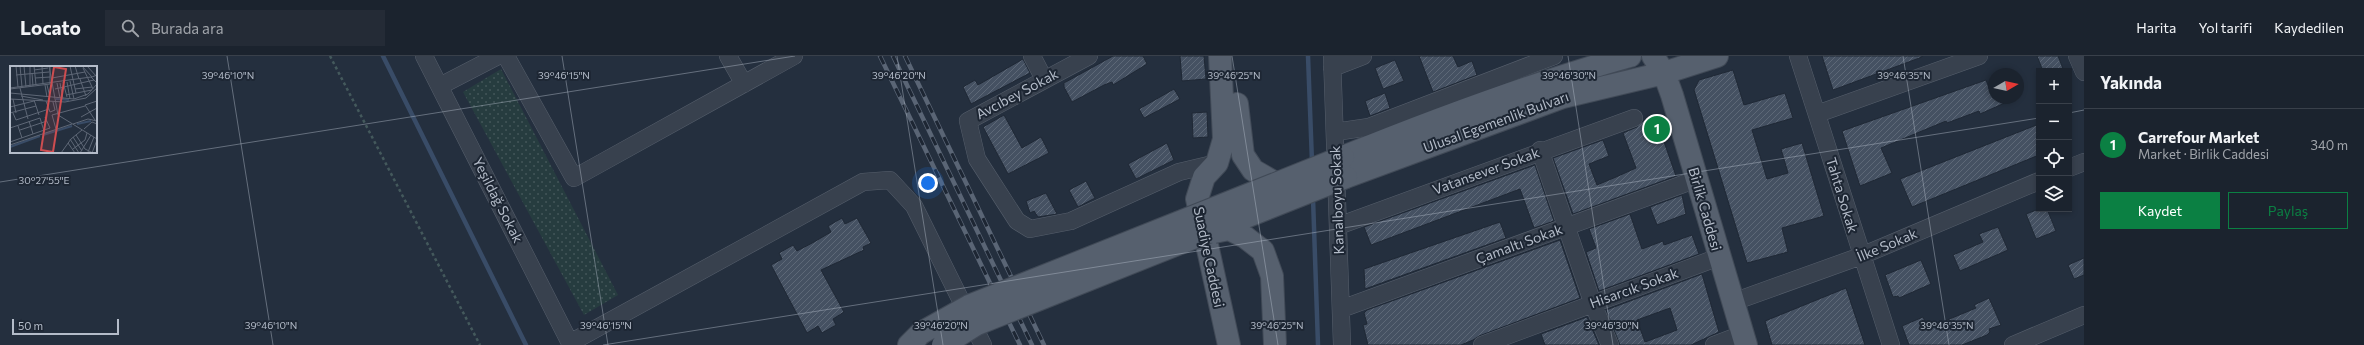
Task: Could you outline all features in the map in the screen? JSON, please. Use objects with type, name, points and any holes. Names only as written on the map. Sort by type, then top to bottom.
[{"type":"main road","name":"Suadiye Caddesi","points":[[1220,56],[1224,139],[1217,163],[1204,177],[1197,199],[1229,345]]},
{"type":"main road","points":[[1234,56],[1239,133],[1243,155],[1253,170],[1277,184]]},
{"type":"main road","name":"Ulusal Egemenlik Bulvarı","points":[[1345,167],[1453,112],[1605,60],[1630,56]]},
{"type":"main road","name":"Ulusal Egemenlik Bulvarı","points":[[1345,167],[1563,97],[1660,62],[1718,56]]},
{"type":"main road","name":"Birlik Caddesi","points":[[1660,62],[1745,340]]},
{"type":"main road","points":[[915,339],[969,306],[1277,184],[1345,167]]},
{"type":"main road","points":[[943,345],[977,324],[1201,235],[1345,167]]},
{"type":"main road","points":[[1201,235],[1229,229],[1245,236],[1263,251],[1272,276],[1275,345]]},
{"type":"street","name":"Yeşildağ Sokak","points":[[424,56],[570,344]]},
{"type":"street","points":[[440,86],[498,56]]},
{"type":"street","points":[[506,56],[574,178],[794,56]]},
{"type":"street","points":[[728,56],[744,84]]},
{"type":"street","points":[[1032,56],[1044,79]]},
{"type":"street","name":"Avcıbey Sokak","points":[[1089,56],[968,121],[977,159],[1017,220],[1030,229],[1071,221],[1179,172],[1217,163]]},
{"type":"street","points":[[1332,62],[1363,56]]},
{"type":"street","points":[[1335,132],[1369,126],[1554,56]]},
{"type":"street","name":"Tahta Sokak","points":[[1798,56],[1861,256],[1891,345]]},
{"type":"street","points":[[1817,114],[1979,56]]},
{"type":"street","points":[[2077,56],[2084,72]]},
{"type":"street","name":"Kanalboyu Sokak","points":[[1332,62],[1342,345]]},
{"type":"street","name":"Vatansever Sokak","points":[[1338,226],[1540,150],[1634,118]]},
{"type":"street","points":[[1540,150],[1593,304],[1610,345]]},
{"type":"street","points":[[2072,167],[2084,162]]},
{"type":"street","name":"Çamaltı Sokak","points":[[1341,310],[1697,179]]},
{"type":"street","points":[[570,344],[863,182],[890,180],[914,206],[983,345]]},
{"type":"street","name":"İlke Sokak","points":[[1733,302],[1861,256],[2036,182]]},
{"type":"street","name":"Hisarcık Sokak","points":[[1482,345],[1719,257]]},
{"type":"street","points":[[2013,345],[2084,315]]},
{"type":"street","points":[[1714,345],[1745,340]]},
{"type":"path","points":[[330,56],[480,345]]},
{"type":"green space","points":[[501,69],[618,295],[584,315],[463,92]]},
{"type":"building","points":[[1113,56],[1143,56],[1147,64],[1113,85],[1112,82],[1104,85],[1072,102],[1064,87],[1064,83]]},
{"type":"building","points":[[1180,56],[1204,56],[1206,79],[1182,81]]},
{"type":"building","points":[[1419,56],[1453,56],[1458,67],[1472,61],[1477,75],[1433,92]]},
{"type":"building","points":[[1822,56],[1922,56],[1922,57],[1833,90]]},
{"type":"building","points":[[2037,56],[2058,56],[2063,68],[2042,68]]},
{"type":"building","points":[[1023,59],[1030,73],[971,104],[963,87],[975,80],[978,85]]},
{"type":"building","points":[[1395,60],[1404,81],[1383,89],[1375,68]]},
{"type":"building","points":[[1733,70],[1744,105],[1785,93],[1793,118],[1752,130],[1767,179],[1788,173],[1781,149],[1802,143],[1824,216],[1782,228],[1788,252],[1747,263],[1694,90],[1699,80]]},
{"type":"building","points":[[1986,80],[1988,85],[1988,104],[2002,104],[1980,114],[1979,111],[1947,123],[1946,121],[1881,148],[1892,173],[1860,186],[1842,131]]},
{"type":"building","points":[[1174,89],[1180,99],[1144,118],[1139,109]]},
{"type":"building","points":[[1385,93],[1390,108],[1370,116],[1365,101]]},
{"type":"building","points":[[1207,112],[1208,137],[1193,138],[1192,113]]},
{"type":"building","points":[[1004,115],[1022,148],[1041,137],[1049,153],[1008,174],[983,127]]},
{"type":"building","points":[[1655,116],[1676,176],[1573,214],[1553,158],[1603,140],[1609,156],[1589,164],[1597,185],[1636,168],[1623,133],[1637,127],[1644,120]]},
{"type":"building","points":[[2036,125],[2036,156],[1912,207],[1900,179]]},
{"type":"building","points":[[1167,143],[1174,160],[1136,179],[1128,164]]},
{"type":"building","points":[[1535,165],[1554,221],[1534,228],[1520,189],[1371,245],[1364,227]]},
{"type":"building","points":[[1086,181],[1095,198],[1078,207],[1069,190]]},
{"type":"building","points":[[1046,193],[1057,214],[1038,217],[1034,211],[1030,213],[1026,201]]},
{"type":"building","points":[[1682,195],[1686,214],[1657,225],[1650,207]]},
{"type":"building","points":[[2036,210],[2036,212],[2048,212],[2056,231],[2036,239],[2026,214]]},
{"type":"building","points":[[1630,214],[1642,249],[1663,241],[1664,245],[1692,235],[1699,254],[1599,291],[1586,252],[1596,248],[1589,229]]},
{"type":"building","points":[[842,218],[845,224],[857,218],[871,243],[863,247],[864,250],[821,270],[844,312],[833,319],[836,325],[822,333],[818,326],[807,333],[771,265],[782,259],[779,253],[793,245],[797,251],[831,232],[828,226]]},
{"type":"building","points":[[1500,222],[1506,238],[1365,289],[1364,269]]},
{"type":"building","points":[[1998,227],[2008,250],[1960,271],[1953,255],[1983,242],[1979,234]]},
{"type":"building","points":[[1560,240],[1580,298],[1479,336],[1461,345],[1368,345],[1363,325],[1367,324],[1364,313],[1367,310]]},
{"type":"building","points":[[2084,258],[2084,275],[2074,279],[2068,265]]},
{"type":"building","points":[[1921,260],[1931,284],[1899,298],[1898,296],[1893,297],[1885,275]]},
{"type":"building","points":[[1702,274],[1719,332],[1691,345],[1620,345],[1606,310]],"holes":[[[1670,308],[1677,330],[1645,342],[1637,320]]]},
{"type":"building","points":[[1846,288],[1865,345],[1772,345],[1765,321]]},
{"type":"building","points":[[1989,298],[2001,325],[1989,329],[1990,332],[1987,335],[1962,345],[1909,345],[1902,326],[1923,317],[1928,328],[1976,308],[1974,305]]},
{"type":"building","points":[[1587,317],[1599,345],[1545,345],[1541,334]]},
{"type":"waterway","points":[[383,56],[526,345]]},
{"type":"waterway","points":[[1308,56],[1312,162]]},
{"type":"waterway","points":[[1313,198],[1318,345]]},
{"type":"railway","points":[[880,56],[1020,345]]},
{"type":"railway","points":[[893,56],[1032,345]]},
{"type":"railway","points":[[905,56],[1044,345]]},
{"type":"place","name":"Carrefour Market","points":[[1657,129]]}]
